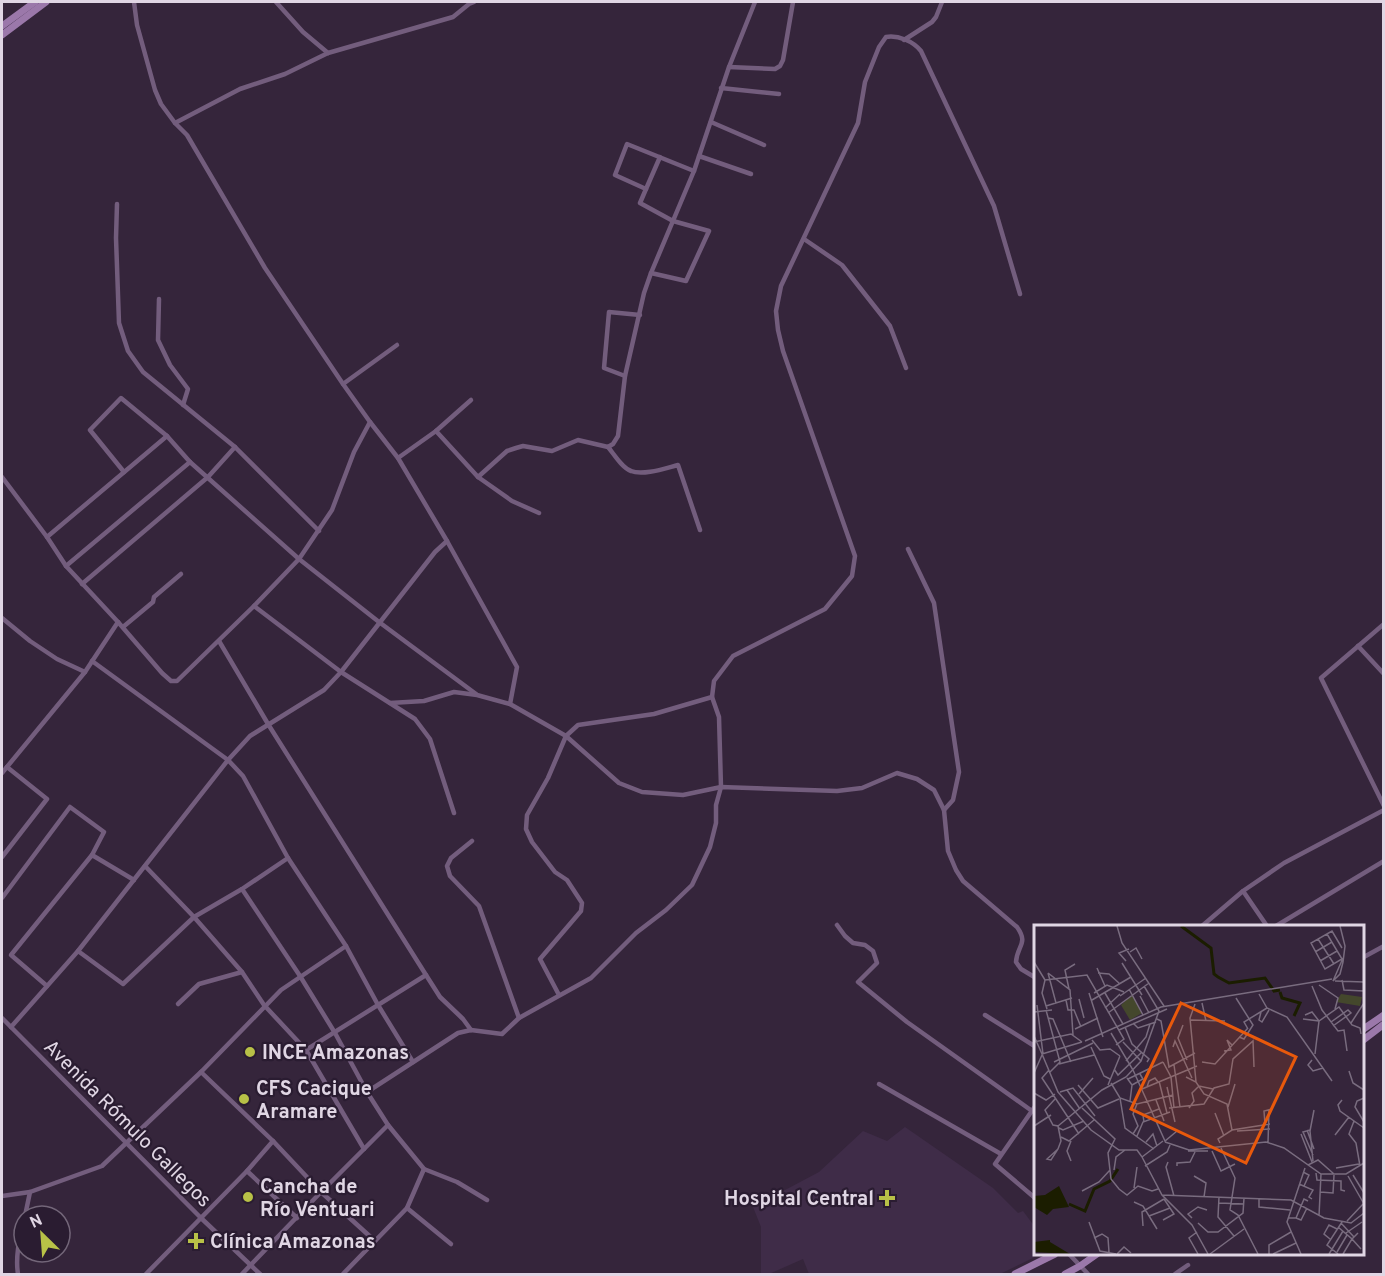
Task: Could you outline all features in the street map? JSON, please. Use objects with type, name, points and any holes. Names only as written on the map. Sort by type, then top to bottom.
[{"type":"main road","points":[[2,26],[35,2]]},
{"type":"main road","points":[[2,35],[46,2]]},
{"type":"main road","points":[[1364,1029],[1383,1015]]},
{"type":"main road","points":[[1364,1039],[1383,1024]]},
{"type":"main road","points":[[1015,1275],[1053,1255]]},
{"type":"main road","points":[[1065,1275],[1096,1255]]},
{"type":"street","points":[[134,2],[137,25],[161,104],[187,135],[265,268],[343,384],[398,458],[447,541],[517,666],[510,704]]},
{"type":"street","points":[[276,2],[303,32],[328,53]]},
{"type":"street","points":[[176,123],[240,89],[285,74],[328,53],[453,17],[474,2]]},
{"type":"street","points":[[608,447],[618,436],[625,376],[644,293],[694,171],[721,88],[755,2]]},
{"type":"street","points":[[729,67],[775,69],[780,66],[793,2]]},
{"type":"street","points":[[904,40],[932,22],[942,2]]},
{"type":"street","points":[[368,1092],[458,1033],[471,1030],[502,1034],[519,1018],[591,978],[636,933],[666,910],[692,885],[710,847],[721,787],[719,717],[712,698],[714,681],[733,656],[825,609],[852,576],[855,556],[783,351],[776,311],[781,286],[858,123],[865,82],[879,47],[886,37],[896,35],[916,45],[921,51],[994,206],[1020,294]]},
{"type":"street","points":[[721,88],[779,94]]},
{"type":"street","points":[[711,122],[764,145]]},
{"type":"street","points":[[646,189],[615,175],[627,144],[694,171]]},
{"type":"street","points":[[699,156],[751,174]]},
{"type":"street","points":[[651,273],[686,281],[709,231],[673,221],[640,203],[660,157]]},
{"type":"street","points":[[117,204],[119,323],[128,351],[143,372],[235,447],[319,531]]},
{"type":"street","points":[[804,239],[842,265],[890,326],[906,368]]},
{"type":"street","points":[[159,299],[158,340],[170,365],[188,389],[183,405]]},
{"type":"street","points":[[625,376],[604,368],[609,312],[640,315]]},
{"type":"street","points":[[343,384],[397,345]]},
{"type":"street","points":[[124,472],[90,430],[121,398],[167,436],[190,462],[299,560],[477,695]]},
{"type":"street","points":[[398,458],[436,432],[471,400]]},
{"type":"street","points":[[2,477],[66,566],[162,673],[171,681],[177,681],[299,560],[332,510],[354,452],[370,422]]},
{"type":"street","points":[[436,432],[478,477],[512,501],[539,513]]},
{"type":"street","points":[[46,537],[167,436]]},
{"type":"street","points":[[478,477],[507,451],[523,446],[552,451],[578,440],[608,447],[630,471],[645,472],[678,465],[700,530]]},
{"type":"street","points":[[82,584],[208,477],[235,447]]},
{"type":"street","points":[[66,566],[190,462]]},
{"type":"street","points":[[12,1027],[78,951],[228,760],[250,736],[324,690],[341,672],[435,552],[447,541]]},
{"type":"street","points":[[908,549],[934,603],[958,772],[953,800],[944,810]]},
{"type":"street","points":[[123,627],[181,574]]},
{"type":"street","points":[[254,606],[341,672],[415,719],[430,739],[454,813]]},
{"type":"street","points":[[2,618],[57,659],[85,672]]},
{"type":"street","points":[[2,773],[85,672],[118,622]]},
{"type":"street","points":[[1204,925],[1243,891],[1284,863],[1383,808],[1321,678],[1383,624]]},
{"type":"street","points":[[219,640],[268,724],[440,997],[471,1030]]},
{"type":"street","points":[[1358,646],[1383,674]]},
{"type":"street","points":[[92,661],[228,760],[243,776],[288,858],[346,946],[413,1062]]},
{"type":"street","points":[[390,703],[424,701],[454,692],[477,695],[510,704],[566,736],[619,783],[642,792],[683,795],[721,787],[837,791],[862,788],[897,773],[917,779],[934,790],[944,810],[948,851],[956,870],[963,881],[1017,927],[1022,934],[1023,942],[1016,962],[1034,977]]},
{"type":"street","points":[[559,995],[540,959],[581,910],[582,903],[567,880],[555,872],[532,842],[526,829],[527,815],[548,778],[566,736],[578,725],[654,714],[712,698]]},
{"type":"street","points":[[2,857],[47,799],[7,767]]},
{"type":"street","points":[[2,898],[70,807],[104,832],[92,855],[11,955],[47,986]]},
{"type":"street","points":[[472,841],[451,858],[447,866],[450,876],[479,906],[519,1018]]},
{"type":"street","points":[[92,855],[134,880]]},
{"type":"street","points":[[78,951],[123,984],[194,917],[242,889],[288,858]]},
{"type":"street","points":[[1279,925],[1383,861]]},
{"type":"street","points":[[145,866],[194,917],[242,972],[264,1005],[306,1050],[364,1149]]},
{"type":"street","points":[[242,889],[300,976],[388,1125],[424,1169],[457,1182],[487,1200]]},
{"type":"street","points":[[1243,891],[1267,925]]},
{"type":"street","points":[[837,925],[854,943],[865,945],[873,951],[877,963],[858,982],[907,1022],[1032,1111]]},
{"type":"street","points":[[2,1196],[30,1192],[102,1166],[201,1072],[264,1005],[300,976],[346,946]]},
{"type":"street","points":[[1364,957],[1383,946]]},
{"type":"street","points":[[178,1004],[199,984],[242,972]]},
{"type":"street","points":[[306,1050],[426,975]]},
{"type":"street","points":[[985,1015],[1034,1046]]},
{"type":"street","name":"Avenida Rómulo Gallegos","points":[[2,1018],[260,1275]]},
{"type":"street","points":[[201,1072],[273,1141],[321,1192],[375,1241]]},
{"type":"street","points":[[879,1084],[1001,1154]]},
{"type":"street","points":[[1034,1107],[995,1164],[1034,1197]]},
{"type":"street","points":[[242,1275],[388,1125]]},
{"type":"street","points":[[146,1275],[273,1141]]},
{"type":"street","points":[[343,1275],[407,1208],[424,1169]]},
{"type":"street","points":[[247,1171],[297,1218]]},
{"type":"street","points":[[27,1204],[30,1192]]},
{"type":"street","points":[[407,1208],[451,1244]]},
{"type":"street","points":[[1070,1255],[1088,1275]]},
{"type":"street","points":[[1175,1275],[1188,1265]]},
{"type":"shaded area","name":"Hospital Central","points":[[905,1127],[993,1188],[1018,1213],[1023,1211],[1034,1226],[1034,1255],[1039,1255],[1000,1274],[809,1274],[803,1259],[769,1274],[761,1274],[761,1227],[753,1207],[819,1172],[863,1131],[887,1141]]},
{"type":"place","name":"INCE Amazonas","points":[[250,1052]]},
{"type":"place","name":"CFS Cacique Aramare","points":[[244,1099]]},
{"type":"place","name":"Cancha de Río Ventuari","points":[[248,1197]]},
{"type":"place","name":"Hospital Central","points":[[887,1198]]},
{"type":"place","name":"Clínica Amazonas","points":[[196,1241]]}]
